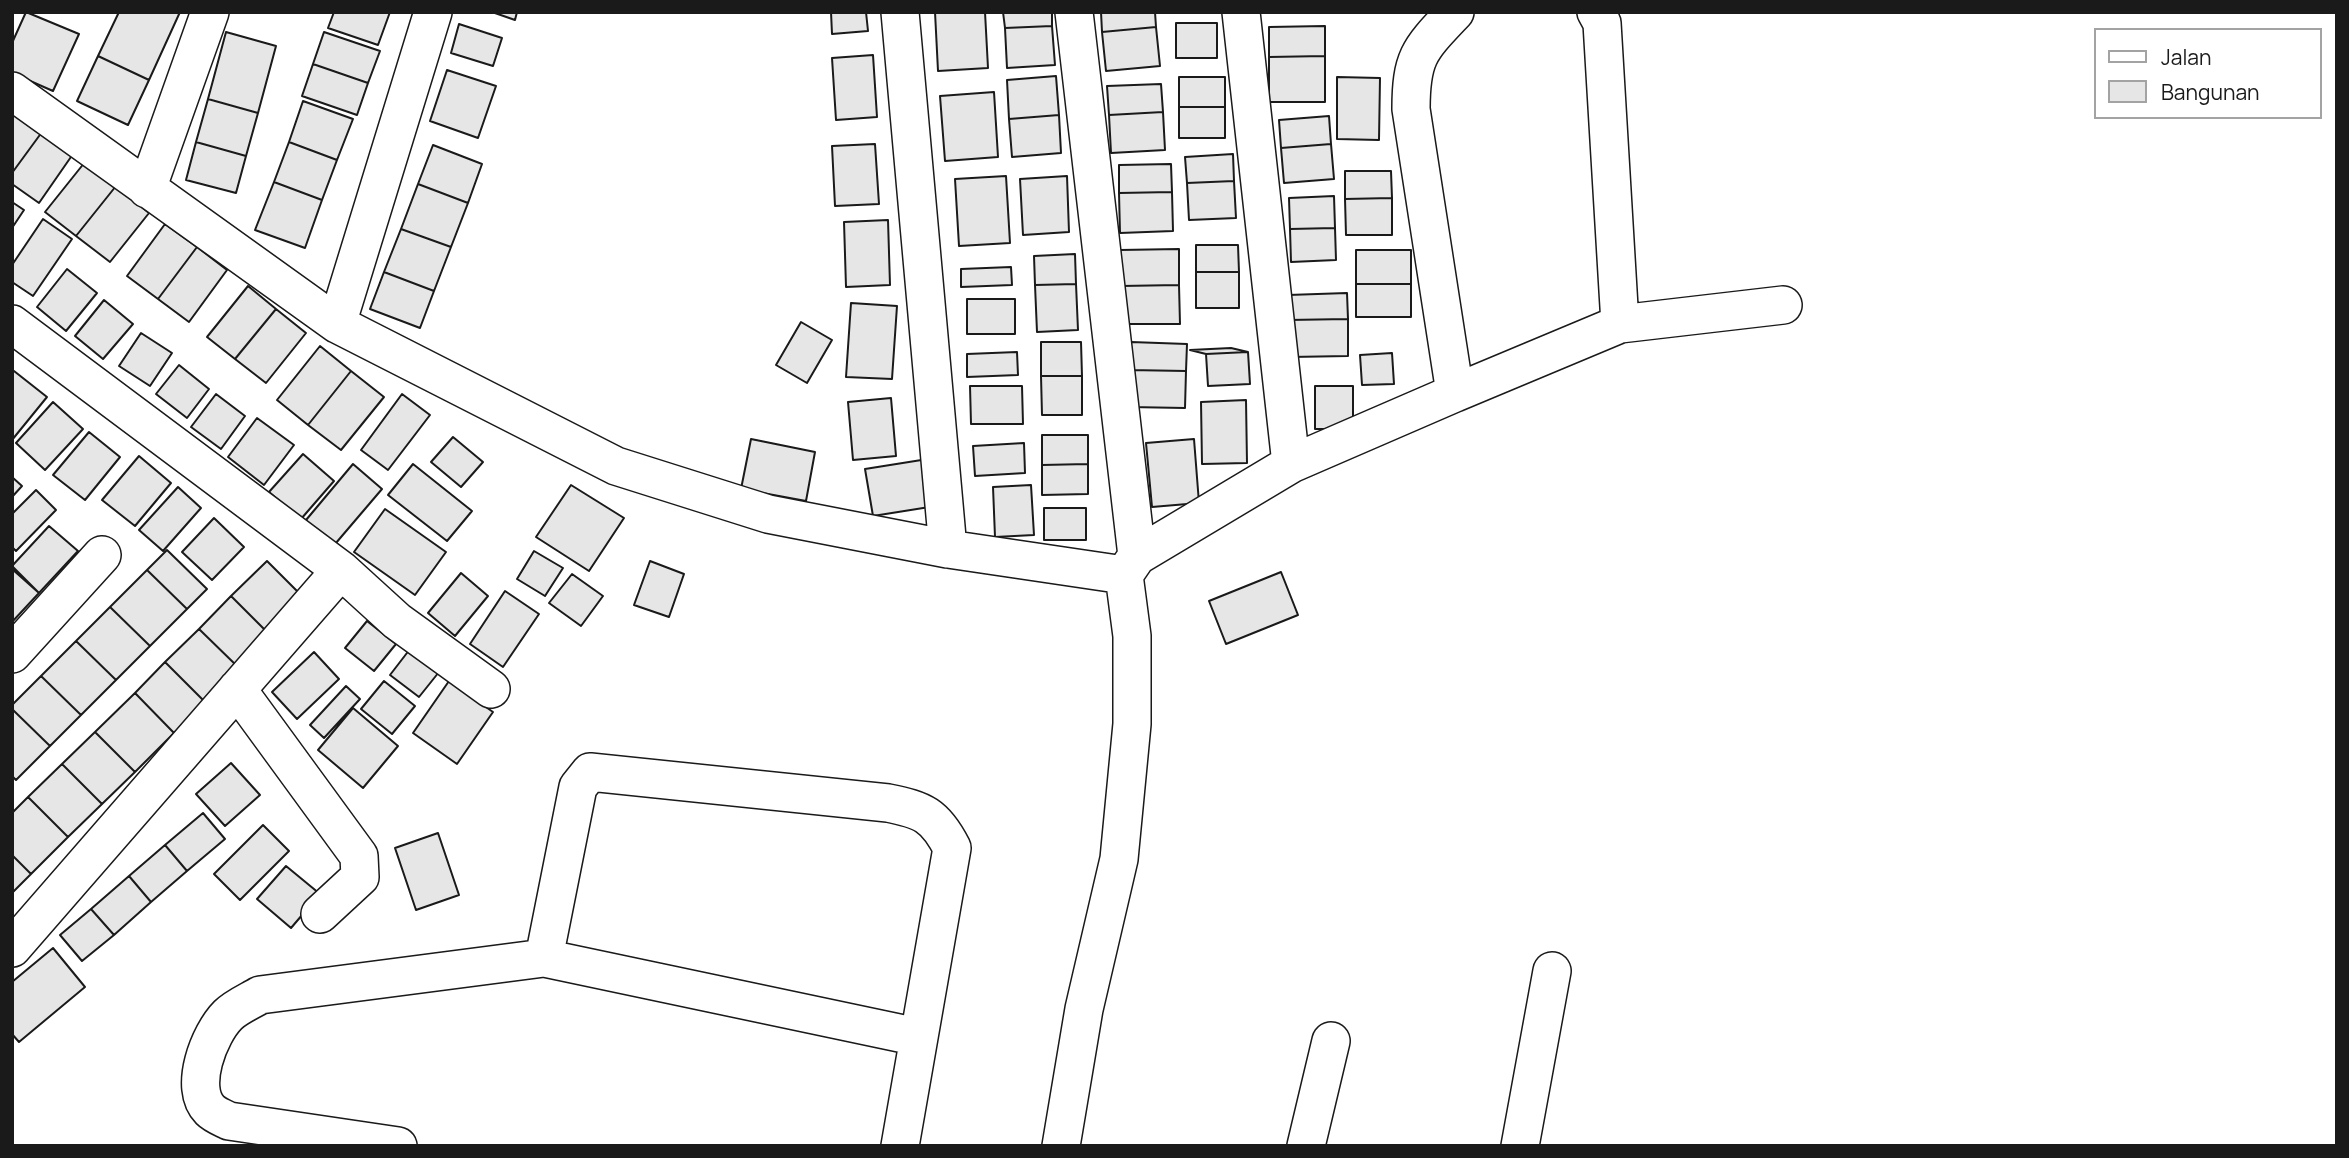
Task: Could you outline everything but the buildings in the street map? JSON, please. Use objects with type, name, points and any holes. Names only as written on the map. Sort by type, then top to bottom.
[{"type":"street","points":[[147,189],[210,12]]},
{"type":"street","points":[[337,324],[433,12]]},
{"type":"street","points":[[900,12],[948,549]]},
{"type":"street","points":[[1061,1146],[1084,1009],[1119,859],[1132,724],[1130,565],[1074,12]]},
{"type":"street","points":[[1241,12],[1291,464]]},
{"type":"street","points":[[1455,12],[1424,45],[1411,72],[1411,108],[1455,393]]},
{"type":"street","points":[[1596,12],[1602,23],[1620,324]]},
{"type":"street","points":[[12,91],[337,324],[616,466],[768,514],[948,549],[1130,565],[1291,464],[1620,324],[1783,305]]},
{"type":"street","points":[[12,324],[341,570],[397,621],[491,690]]},
{"type":"street","points":[[12,654],[102,555]]},
{"type":"street","points":[[12,948],[341,570]]},
{"type":"street","points":[[236,690],[359,856],[360,877],[320,914]]},
{"type":"street","points":[[544,958],[578,786],[590,772],[897,805],[928,814],[942,830],[952,848],[900,1146]]},
{"type":"street","points":[[398,1146],[229,1121],[208,1108],[201,1080],[207,1044],[228,1014],[260,995],[544,958],[918,1037]]},
{"type":"street","points":[[1520,1146],[1552,971]]},
{"type":"street","points":[[1306,1146],[1331,1041]]}]
